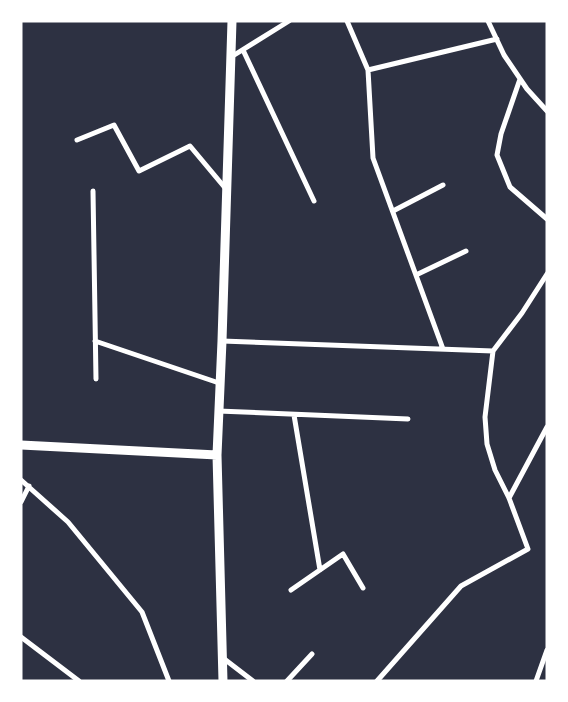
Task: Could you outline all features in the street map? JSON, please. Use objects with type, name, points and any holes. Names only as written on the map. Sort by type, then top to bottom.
[{"type":"street","points":[[223,681],[217,455],[232,21]]},
{"type":"street","points":[[230,58],[289,21]]},
{"type":"street","points":[[347,21],[368,70],[374,158],[443,349]]},
{"type":"street","points":[[488,21],[504,55],[527,89],[547,111]]},
{"type":"street","points":[[368,70],[497,39]]},
{"type":"street","points":[[244,50],[314,202]]},
{"type":"street","points":[[520,79],[501,134],[497,155],[510,187],[547,218]]},
{"type":"street","points":[[77,140],[114,126],[140,170],[190,146],[227,190]]},
{"type":"street","points":[[392,211],[443,185]]},
{"type":"street","points":[[93,191],[96,379]]},
{"type":"street","points":[[416,275],[466,251]]},
{"type":"street","points":[[377,681],[461,586],[528,549],[509,498],[495,470],[487,444],[485,418],[493,351],[522,313],[547,274]]},
{"type":"street","points":[[95,341],[220,383]]},
{"type":"street","points":[[222,341],[493,351]]},
{"type":"street","points":[[218,412],[408,419]]},
{"type":"street","points":[[294,415],[320,570]]},
{"type":"street","points":[[509,498],[547,427]]},
{"type":"street","points":[[21,445],[217,455]]},
{"type":"street","points":[[21,480],[68,522],[142,612],[169,681]]},
{"type":"street","points":[[21,502],[29,486]]},
{"type":"street","points":[[291,590],[343,554],[363,588]]},
{"type":"street","points":[[21,637],[79,681]]},
{"type":"street","points":[[536,681],[547,650]]},
{"type":"street","points":[[287,681],[312,654]]},
{"type":"street","points":[[223,658],[253,681]]}]
